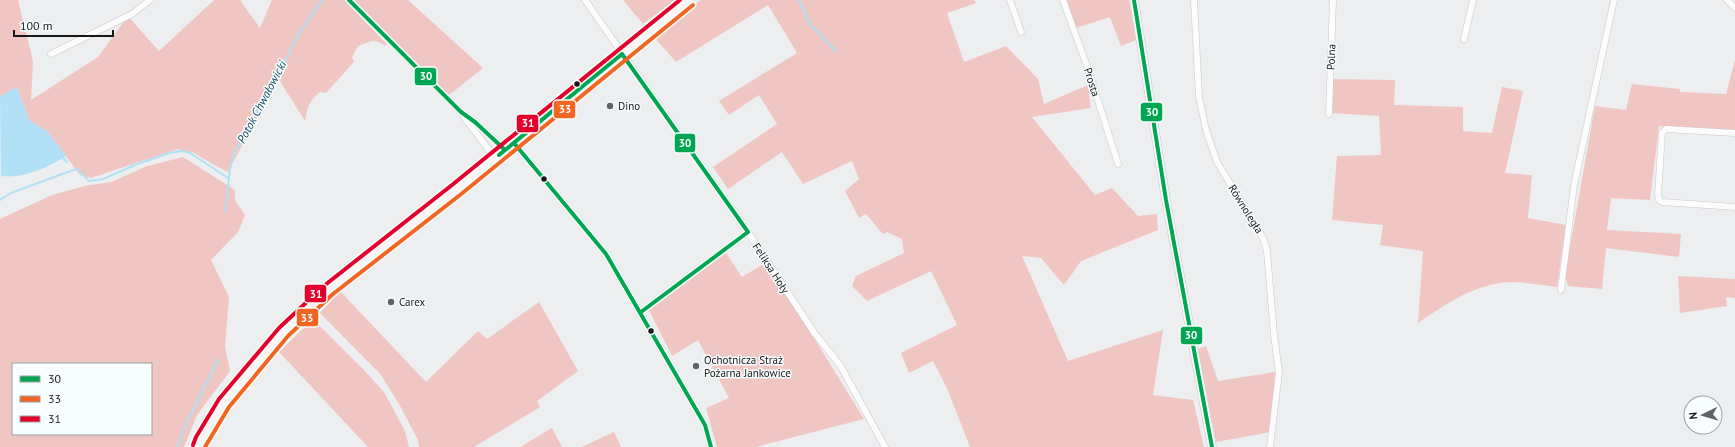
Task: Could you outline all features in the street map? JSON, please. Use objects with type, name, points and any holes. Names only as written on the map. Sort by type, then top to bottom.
[{"type":"main road","points":[[199,447],[201,440],[224,403],[284,332],[329,288],[514,143],[689,0]]},
{"type":"main road","points":[[1134,0],[1165,193],[1212,447]]},
{"type":"street","points":[[51,54],[132,14],[150,0]]},
{"type":"street","points":[[349,0],[461,112],[495,158]]},
{"type":"street","name":"Feliksa Hoły","points":[[585,0],[748,232],[815,334],[840,365],[885,447]]},
{"type":"street","points":[[1010,0],[1021,32]]},
{"type":"street","name":"Prosta","points":[[1063,0],[1089,73],[1118,164]]},
{"type":"street","name":"Równoległa","points":[[1194,0],[1199,97],[1206,130],[1217,162],[1263,238],[1267,251],[1274,335],[1279,372],[1270,447]]},
{"type":"street","name":"Polna","points":[[1330,114],[1333,0]]},
{"type":"street","points":[[1464,39],[1473,0]]},
{"type":"street","points":[[1560,290],[1574,185],[1614,0]]},
{"type":"street","points":[[1727,0],[1735,8]]},
{"type":"street","points":[[461,112],[475,122],[505,150]]},
{"type":"street","points":[[1735,133],[1666,129],[1662,133],[1658,195],[1659,200],[1662,202],[1735,208]]},
{"type":"street","points":[[514,143],[606,254],[705,426],[711,447]]},
{"type":"street","points":[[640,312],[748,232]]},
{"type":"shaded area","points":[[0,0],[18,0],[33,61],[31,100],[98,57],[128,16],[159,51],[214,0],[240,0],[260,28],[272,0],[344,0],[387,44],[385,46],[381,43],[372,41],[358,46],[352,57],[354,62],[326,93],[320,92],[311,101],[305,121],[278,78],[228,172],[194,153],[178,149],[91,178],[80,175],[48,132],[29,120],[17,87],[0,98]]},
{"type":"shaded area","points":[[354,0],[408,0],[483,68],[449,95]]},
{"type":"shaded area","points":[[623,0],[675,0],[643,24]]},
{"type":"shaded area","points":[[701,0],[974,0],[976,3],[947,13],[964,62],[1006,46],[1038,79],[1044,104],[1088,85],[1091,108],[1032,117],[1095,195],[1112,188],[1138,216],[1157,214],[1158,230],[1081,261],[1064,285],[1041,258],[1022,256],[1068,361],[1163,330],[1153,395],[1193,400],[1204,447],[970,447],[947,388],[933,361],[909,373],[901,353],[957,325],[931,271],[867,301],[852,286],[856,276],[904,253],[902,239],[887,232],[883,234],[866,214],[859,218],[845,191],[859,179],[852,161],[803,184],[782,152],[728,189],[713,167],[777,124],[759,95],[729,115],[719,101],[797,53],[768,5],[676,62],[654,37]]},
{"type":"shaded area","points":[[1067,0],[1129,0],[1136,40],[1121,46],[1110,17],[1076,28]]},
{"type":"shaded area","points":[[1735,60],[1735,131],[1659,126],[1650,200],[1611,198],[1607,230],[1681,234],[1679,257],[1606,248],[1602,289],[1568,286],[1565,275],[1595,106],[1626,110],[1632,84],[1680,89],[1680,92],[1726,94]]},
{"type":"shaded area","points":[[1332,79],[1395,80],[1394,105],[1463,107],[1463,131],[1492,133],[1502,87],[1523,91],[1505,173],[1532,175],[1528,218],[1566,225],[1557,287],[1511,282],[1486,286],[1462,296],[1418,323],[1423,251],[1380,245],[1383,225],[1332,220],[1337,156],[1381,155],[1379,116],[1331,113]]},
{"type":"shaded area","points":[[183,157],[235,190],[235,200],[245,215],[238,232],[211,260],[229,297],[225,347],[230,371],[197,415],[184,447],[0,447],[0,219],[52,195],[85,186],[111,182],[147,166]]},
{"type":"shaded area","points":[[724,250],[742,277],[767,262],[864,419],[755,447],[717,447],[706,408],[729,398],[698,340],[672,356],[649,310]]},
{"type":"shaded area","points":[[1678,276],[1735,279],[1735,298],[1726,297],[1727,306],[1680,313]]},
{"type":"shaded area","points":[[340,291],[426,382],[478,331],[487,339],[539,302],[578,371],[537,401],[540,407],[474,447],[419,447],[418,440],[399,404],[381,375],[320,313]]},
{"type":"shaded area","points":[[309,323],[321,327],[384,392],[405,431],[409,447],[368,447],[279,352]]},
{"type":"shaded area","points":[[1206,346],[1218,381],[1275,372],[1271,432],[1216,442],[1198,349]]},
{"type":"shaded area","points":[[552,428],[562,447],[520,447]]},
{"type":"shaded area","points":[[614,432],[621,447],[582,447]]},
{"type":"water","points":[[17,87],[29,120],[48,132],[66,156],[35,172],[18,176],[1,176],[0,98],[3,94]]},
{"type":"waterway","name":"Potok Chwałowicki","points":[[225,212],[230,168],[234,154],[282,68],[298,35],[322,0]]},
{"type":"waterway","points":[[799,0],[810,24],[837,52]]},
{"type":"waterway","points":[[0,200],[11,193],[73,170],[77,169],[89,181],[103,179],[135,165],[169,153],[182,151],[190,153],[228,178]]},
{"type":"waterway","points":[[63,158],[67,162]]},
{"type":"waterway","name":"Potok Chwałowicki","points":[[177,447],[182,433],[218,359]]},
{"type":"transit line","name":"30","points":[[349,0],[461,112],[475,122],[505,150]]},
{"type":"transit line","name":"31","points":[[193,445],[196,437],[219,399],[279,328],[325,285],[452,185],[680,0]]},
{"type":"transit line","name":"30","points":[[1134,0],[1166,200],[1212,447]]},
{"type":"transit line","name":"33","points":[[205,447],[229,407],[288,336],[333,294],[460,195],[693,5]]},
{"type":"transit line","name":"30","points":[[622,54],[748,232]]},
{"type":"transit line","name":"30","points":[[499,155],[622,54]]},
{"type":"transit line","name":"30","points":[[514,143],[606,254],[705,425],[711,447]]},
{"type":"transit line","name":"30","points":[[641,312],[748,232]]},
{"type":"place","name":"Dino","points":[[610,106]]},
{"type":"place","name":"Carex","points":[[391,302]]},
{"type":"place","name":"Ochotnicza Straż Pożarna Jankowice","points":[[696,366]]}]
